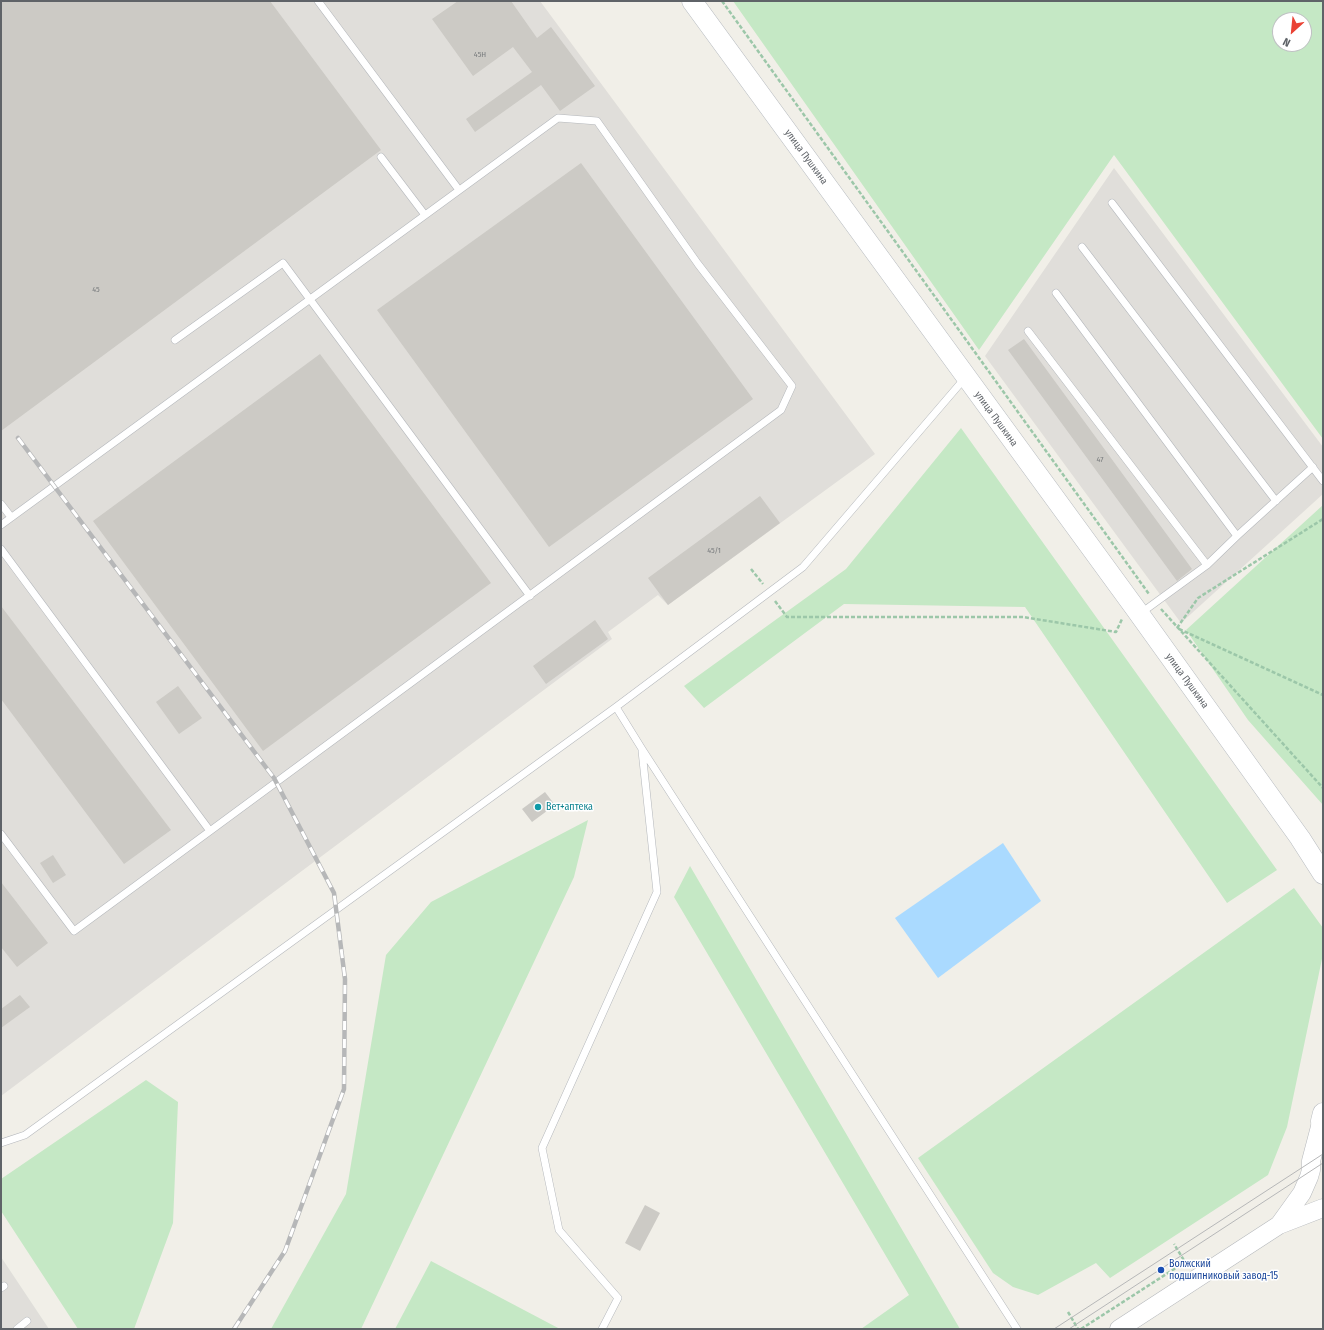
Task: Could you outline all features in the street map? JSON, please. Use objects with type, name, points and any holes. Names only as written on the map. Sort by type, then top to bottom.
[{"type":"main road","name":"улица Пушкина","points":[[692,1],[1300,838],[1323,874]]},
{"type":"main road","name":"улица Пушкина","points":[[1300,838],[1323,854]]},
{"type":"main road","points":[[1322,1117],[1323,1141]]},
{"type":"street","points":[[1279,1225],[1302,1193],[1309,1177],[1311,1161],[1322,1117]]},
{"type":"street","points":[[1119,1329],[1279,1225],[1323,1208]]},
{"type":"lane","points":[[318,1],[459,190]]},
{"type":"lane","points":[[1,525],[558,118],[597,121],[698,264],[792,386],[781,410],[74,930],[1,834]]},
{"type":"lane","points":[[381,157],[425,215]]},
{"type":"lane","points":[[1112,203],[1323,481]]},
{"type":"lane","points":[[1082,247],[1276,501]]},
{"type":"lane","points":[[175,340],[283,262],[530,596]]},
{"type":"lane","points":[[1056,293],[1237,536]]},
{"type":"lane","points":[[1028,331],[1207,565]]},
{"type":"lane","points":[[1,1144],[25,1135],[616,707],[803,567],[966,377]]},
{"type":"lane","points":[[1136,612],[1155,602],[1207,565],[1313,467]]},
{"type":"lane","points":[[1,504],[11,517]]},
{"type":"lane","points":[[1,549],[210,831]]},
{"type":"lane","points":[[616,707],[1018,1329]]},
{"type":"lane","points":[[602,1329],[618,1298],[559,1230],[542,1148],[657,892],[642,749]]},
{"type":"lane","points":[[17,1329],[27,1321]]},
{"type":"path","points":[[722,1],[1155,602],[1323,788]]},
{"type":"path","points":[[1177,628],[1198,598],[1323,519]]},
{"type":"path","points":[[751,569],[787,617],[1023,617],[1116,632],[1122,619],[1136,612]]},
{"type":"path","points":[[1177,628],[1323,695]]},
{"type":"path","points":[[1068,1312],[1080,1329],[1185,1262],[1174,1244]]},
{"type":"shaded area","points":[[1,1],[540,1],[875,454],[668,605],[658,595],[608,632],[612,639],[1,1096]]},
{"type":"shaded area","points":[[1114,168],[1323,447],[1323,494],[1181,623],[985,356]]},
{"type":"shaded area","points":[[1,1257],[49,1329],[1,1329]]},
{"type":"green space","points":[[733,1],[1323,1],[1323,439],[1114,155],[979,350]]},
{"type":"green space","points":[[961,428],[1277,870],[1227,903],[1025,607],[844,604],[704,708],[684,686],[846,569]]},
{"type":"green space","points":[[1323,505],[1323,805],[1248,720],[1186,630]]},
{"type":"green space","points":[[588,820],[574,877],[361,1329],[271,1329],[346,1194],[386,955],[431,902]]},
{"type":"green space","points":[[690,866],[960,1329],[861,1329],[909,1295],[674,897]]},
{"type":"green space","points":[[1294,888],[1323,928],[1323,954],[1287,1127],[1268,1175],[1110,1278],[1096,1263],[1038,1295],[1013,1287],[993,1273],[918,1158]]},
{"type":"green space","points":[[146,1080],[178,1102],[173,1223],[134,1329],[78,1329],[1,1211],[1,1179]]},
{"type":"green space","points":[[431,1261],[560,1329],[395,1329]]},
{"type":"water","points":[[1003,843],[1041,901],[938,978],[895,918]]},
{"type":"building","points":[[1,1],[270,1],[381,150],[1,431]]},
{"type":"building","points":[[458,1],[511,1],[537,38],[551,27],[595,86],[560,111],[541,85],[475,132],[466,119],[532,72],[513,47],[473,76],[432,19]]},
{"type":"building","points":[[581,163],[753,399],[549,547],[377,310]]},
{"type":"building","points":[[1024,339],[1192,569],[1177,581],[1008,350]]},
{"type":"building","points":[[320,354],[491,583],[263,751],[93,521]]},
{"type":"building","points":[[760,496],[780,523],[668,605],[648,578]]},
{"type":"building","points":[[1,606],[171,830],[124,864],[1,699]]},
{"type":"building","points":[[595,620],[608,639],[546,684],[533,666]]},
{"type":"building","points":[[178,686],[202,718],[179,734],[156,702]]},
{"type":"building","name":"Вет+аптека","points":[[545,792],[555,805],[532,822],[522,809]]},
{"type":"building","points":[[53,855],[66,875],[53,883],[40,863]]},
{"type":"building","points":[[1,882],[48,943],[17,967],[1,947]]},
{"type":"building","points":[[20,995],[30,1007],[1,1028],[1,1009]]},
{"type":"building","points":[[645,1205],[660,1213],[640,1251],[625,1243]]},
{"type":"tram line","points":[[1054,1329],[1323,1154]]},
{"type":"tram line","points":[[1069,1329],[1323,1163]]},
{"type":"railway","points":[[18,438],[274,778],[334,893],[345,979],[344,1089],[285,1251],[234,1329]]},
{"type":"place","name":"Вет+аптека","points":[[538,807]]},
{"type":"place","name":"Волжский подшипниковый завод-15","points":[[1161,1270]]}]
